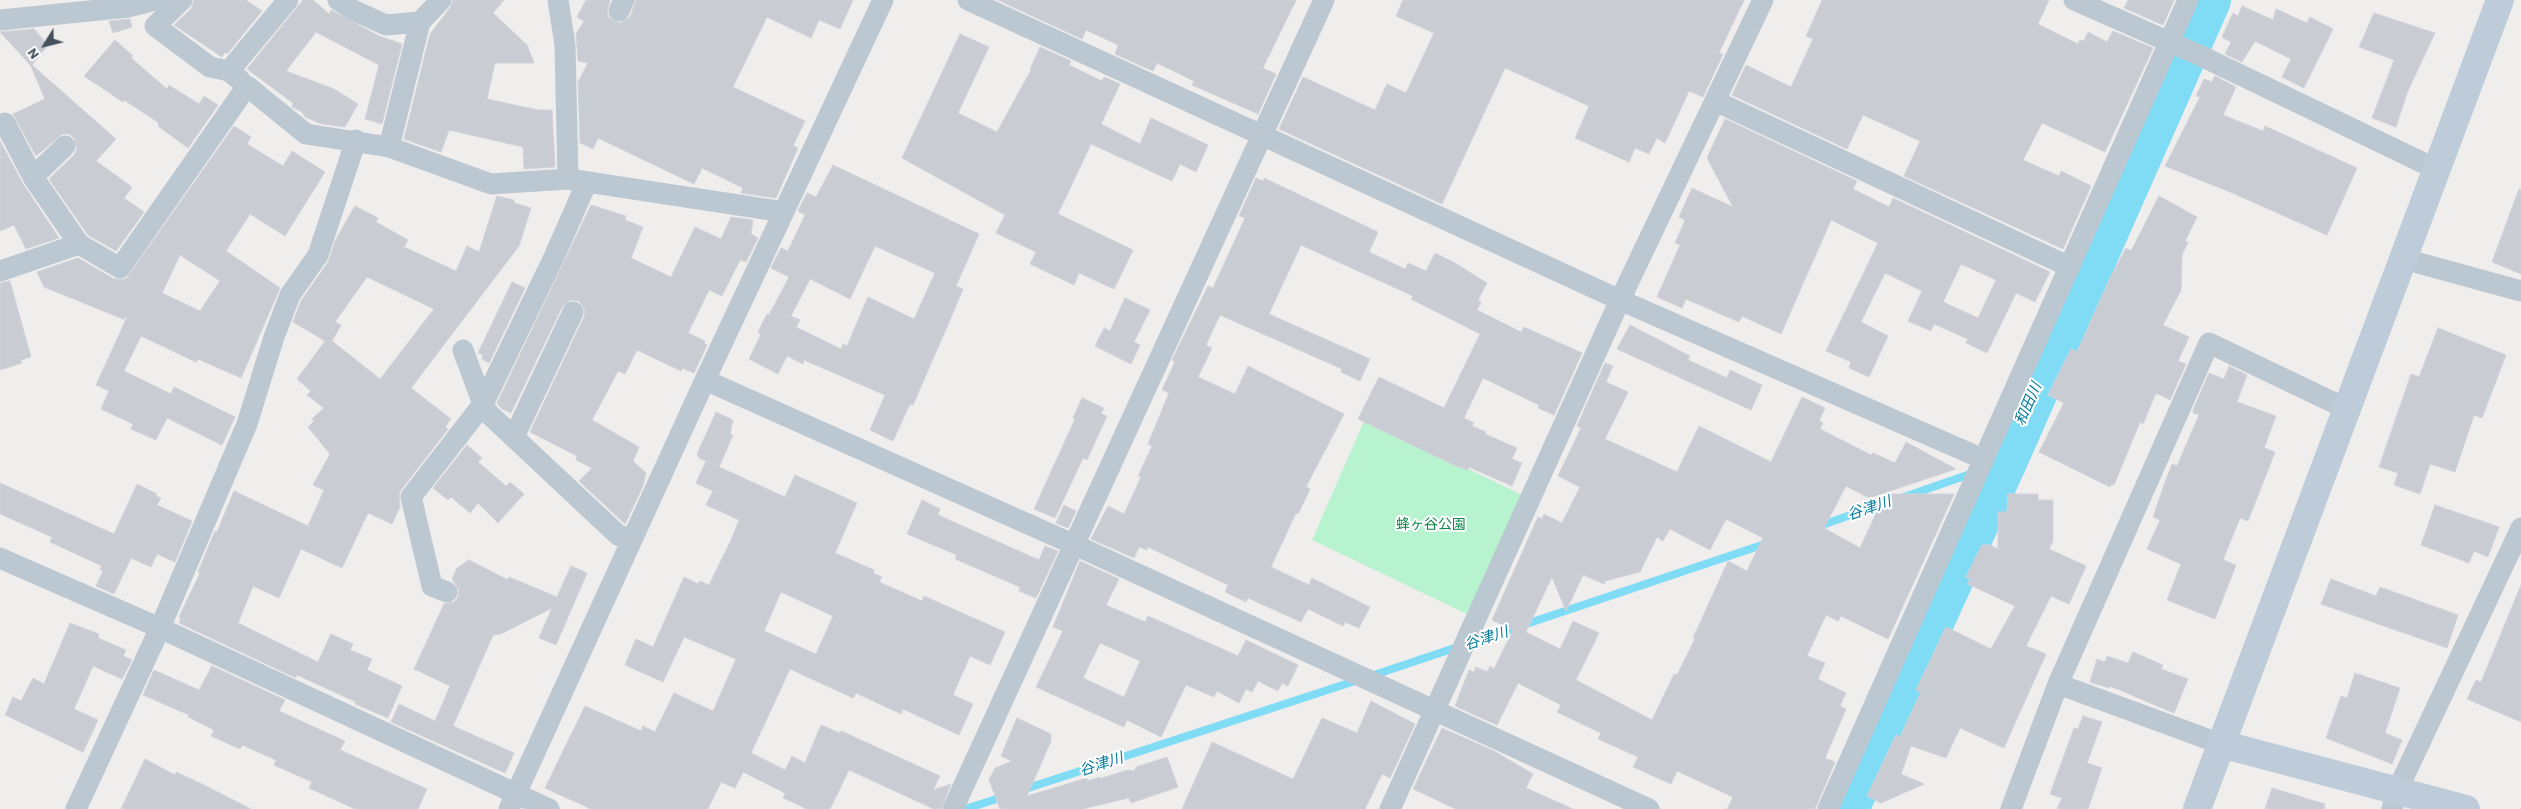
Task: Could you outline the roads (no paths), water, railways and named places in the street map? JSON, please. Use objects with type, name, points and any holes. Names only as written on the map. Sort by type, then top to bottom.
[{"type":"street","points":[[0,20],[128,7],[155,0]]},
{"type":"street","points":[[182,0],[155,26],[210,67],[228,71],[306,134],[356,140],[389,147],[491,184],[578,180],[784,212]]},
{"type":"street","points":[[228,71],[288,0]]},
{"type":"street","points":[[338,0],[352,10],[386,25],[420,22]]},
{"type":"street","points":[[389,147],[420,22],[441,0]]},
{"type":"street","points":[[447,592],[432,586],[411,497],[483,404],[554,256],[578,180],[565,45],[558,0]]},
{"type":"street","points":[[513,801],[705,380],[883,0]]},
{"type":"street","points":[[968,0],[1620,300],[1983,459]]},
{"type":"street","points":[[953,809],[1324,0]]},
{"type":"street","points":[[1390,809],[1620,300],[1763,0]]},
{"type":"street","points":[[2074,0],[2200,55],[2438,170]]},
{"type":"street","points":[[1828,809],[2188,0]]},
{"type":"street","points":[[2197,809],[2438,170],[2500,0]]},
{"type":"street","points":[[5,123],[33,177],[79,244],[120,268],[246,86]]},
{"type":"street","points":[[1715,101],[2070,267]]},
{"type":"street","points":[[76,809],[160,628],[247,424],[274,337],[290,295],[318,255],[356,140]]},
{"type":"street","points":[[33,177],[64,146]]},
{"type":"street","points":[[0,271],[79,244]]},
{"type":"street","points":[[2404,259],[2521,290]]},
{"type":"street","points":[[514,437],[573,312]]},
{"type":"street","points":[[2011,809],[2058,684],[2210,343],[2347,409]]},
{"type":"street","points":[[463,350],[483,404],[489,414],[618,535],[632,540]]},
{"type":"street","points":[[705,380],[1074,545],[1649,809]]},
{"type":"street","points":[[2394,800],[2521,528]]},
{"type":"street","points":[[0,558],[160,628],[513,801],[549,809]]},
{"type":"street","points":[[2058,684],[2221,744],[2394,800],[2466,809]]},
{"type":"waterway","name":"和田川","points":[[1847,809],[2005,462],[2209,0]]},
{"type":"waterway","name":"谷津川","points":[[1904,497],[2005,462]]},
{"type":"waterway","name":"谷津川","points":[[1819,526],[1888,502]]},
{"type":"waterway","name":"谷津川","points":[[1371,676],[1768,543]]},
{"type":"waterway","name":"谷津川","points":[[1022,790],[1358,680]]},
{"type":"waterway","name":"谷津川","points":[[965,809],[1006,796]]},
{"type":"park label","name":"蜂ヶ谷公園","points":[[1431,524]]}]
